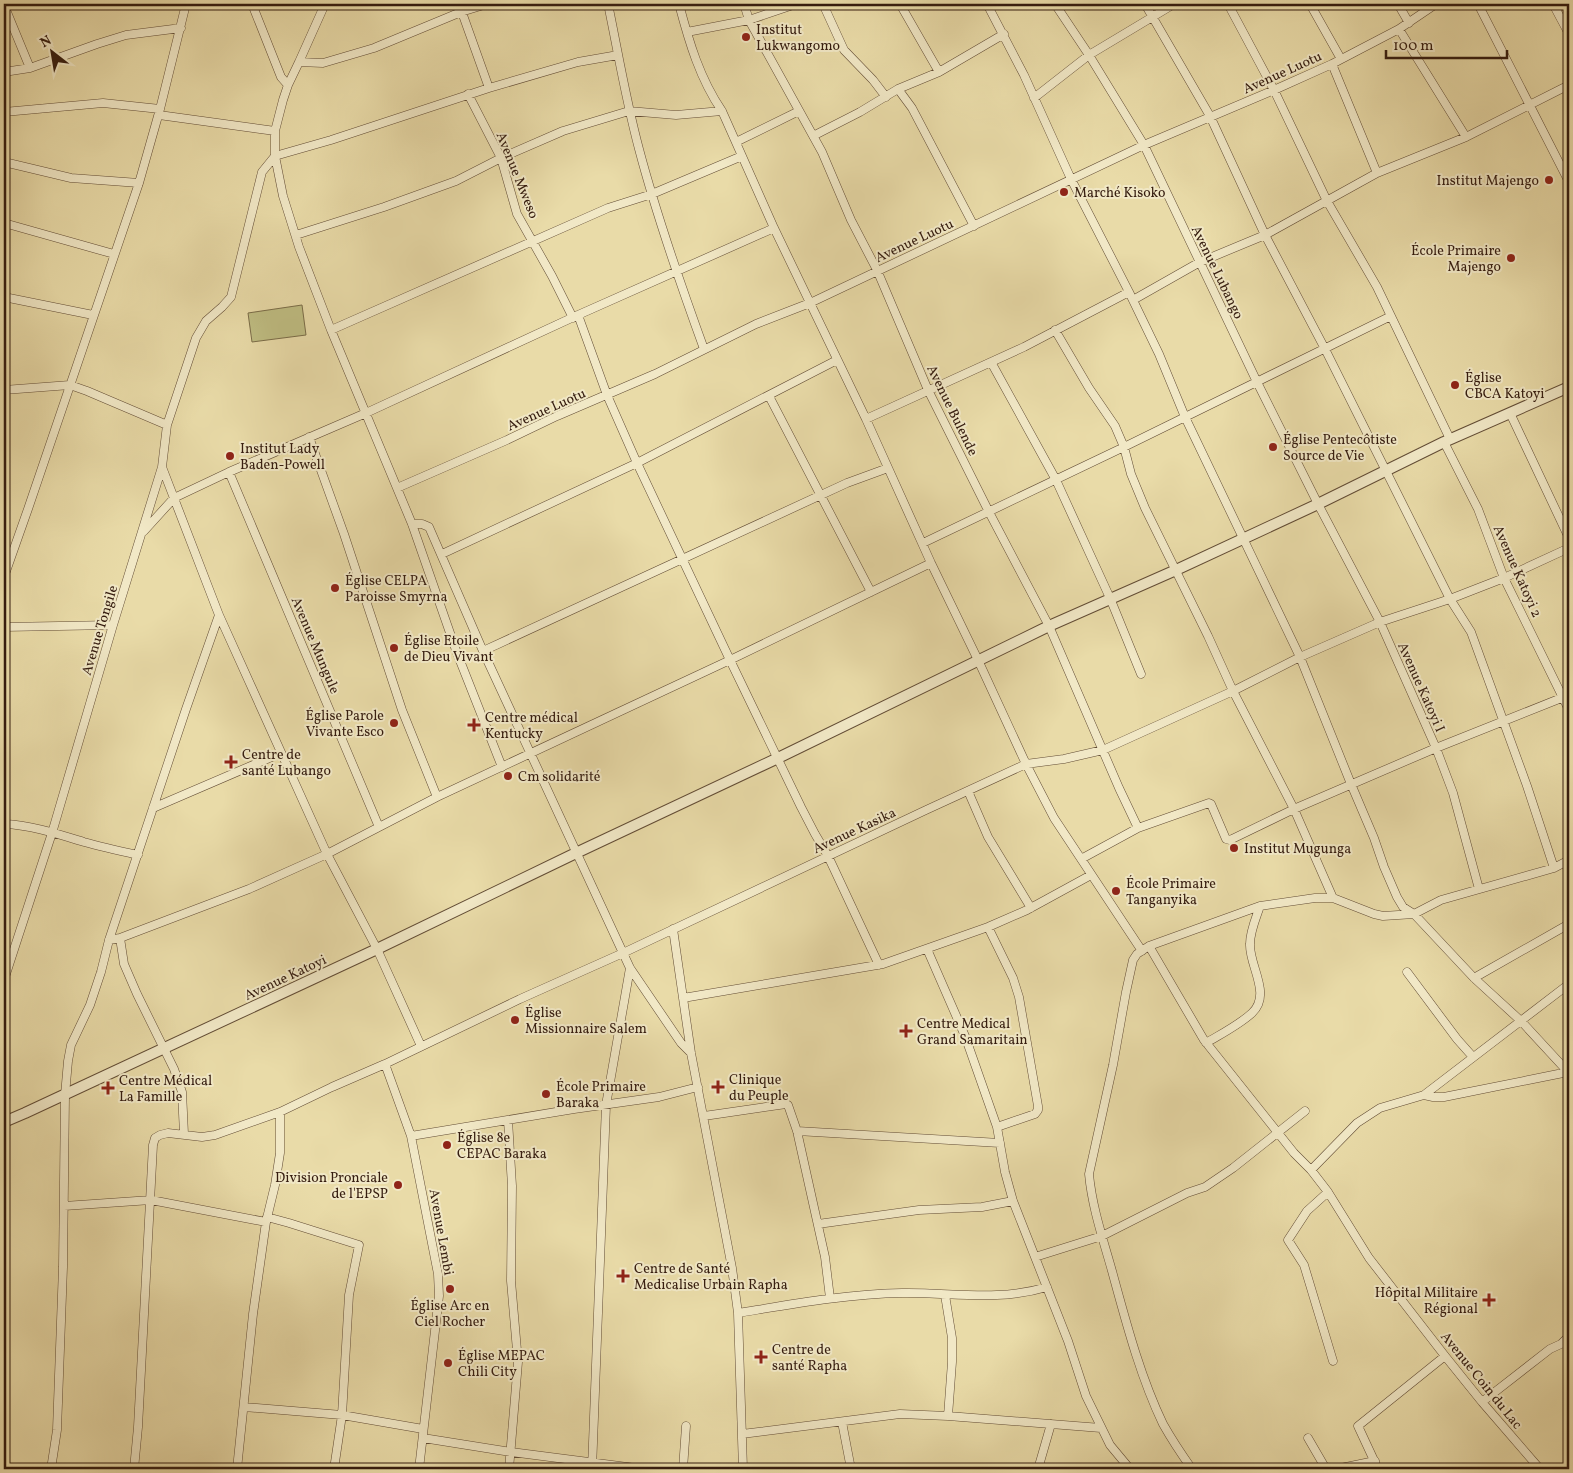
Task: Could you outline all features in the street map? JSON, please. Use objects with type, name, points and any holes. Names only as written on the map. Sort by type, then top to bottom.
[{"type":"street","points":[[4,577],[139,183],[160,112],[186,4]]},
{"type":"street","points":[[252,4],[281,77],[288,85]]},
{"type":"street","points":[[325,4],[288,85],[275,131],[275,156],[282,196],[331,330],[412,524],[457,653],[502,767]]},
{"type":"street","points":[[300,62],[323,63],[374,48],[460,8],[487,4]]},
{"type":"street","points":[[608,4],[629,111],[652,194],[676,271],[704,349]]},
{"type":"street","points":[[679,4],[701,74],[710,94],[722,111],[774,228],[866,419],[931,563],[1026,764],[1054,818],[1142,951]]},
{"type":"street","name":"Avenue Bulende","points":[[744,4],[749,20],[822,152],[850,220],[877,270],[928,390],[1049,626],[1138,828]]},
{"type":"street","points":[[687,32],[749,20],[796,4]]},
{"type":"street","points":[[823,4],[844,50],[873,80],[886,97]]},
{"type":"street","points":[[900,4],[939,72]]},
{"type":"street","points":[[987,4],[1004,34],[1071,179],[1159,354],[1185,418],[1300,657],[1397,897],[1403,907],[1414,914],[1474,978],[1521,1021],[1569,1072]]},
{"type":"street","name":"Avenue Lubango","points":[[1054,4],[1089,55],[1144,144],[1257,382],[1318,504]]},
{"type":"street","points":[[1145,4],[1210,116],[1265,235],[1325,349],[1450,599],[1471,632],[1554,868]]},
{"type":"street","points":[[1034,98],[1089,55],[1174,4]]},
{"type":"street","name":"Avenue Katoyi 2","points":[[1228,4],[1274,90],[1327,201],[1375,284],[1391,316],[1478,508],[1504,578],[1566,696],[1569,710]]},
{"type":"street","points":[[1310,4],[1341,59]]},
{"type":"street","points":[[1398,4],[1409,22]]},
{"type":"street","name":"Avenue Luotu","points":[[397,488],[607,395],[756,324],[810,303],[1144,144],[1332,64],[1399,29],[1436,4]]},
{"type":"street","points":[[1478,4],[1569,182]]},
{"type":"street","points":[[1553,4],[1569,34]]},
{"type":"street","points":[[4,5],[30,68]]},
{"type":"street","points":[[460,8],[489,88]]},
{"type":"street","points":[[4,72],[30,68],[97,44],[126,36],[181,28]]},
{"type":"street","points":[[1399,29],[1466,137]]},
{"type":"street","points":[[813,136],[898,90],[939,72],[1004,34]]},
{"type":"street","points":[[141,534],[162,467],[166,426],[196,338],[206,321],[231,297],[262,172],[275,156],[331,140],[468,94],[578,62],[618,55]]},
{"type":"street","points":[[1332,64],[1377,173]]},
{"type":"street","points":[[1133,300],[1200,262],[1265,235],[1377,173],[1466,137],[1569,85]]},
{"type":"street","points":[[898,90],[912,108],[974,226]]},
{"type":"street","name":"Avenue Mweso","points":[[468,94],[501,158],[517,214],[575,316],[607,395],[730,660],[815,834],[828,856],[879,965]]},
{"type":"street","points":[[4,112],[103,103],[275,131]]},
{"type":"street","points":[[296,235],[384,207],[456,181],[501,158],[563,131],[629,111],[676,115],[722,111]]},
{"type":"street","points":[[736,142],[799,111]]},
{"type":"street","points":[[331,330],[532,240],[608,208],[652,194],[742,156]]},
{"type":"street","points":[[4,162],[71,178],[139,183]]},
{"type":"street","points":[[4,223],[114,254]]},
{"type":"street","name":"Avenue Tongile","points":[[4,980],[52,833],[141,534],[174,498],[774,228]]},
{"type":"street","points":[[866,419],[1024,347],[1129,292]]},
{"type":"street","points":[[4,297],[93,314]]},
{"type":"street","points":[[923,543],[1124,448],[1391,316]]},
{"type":"street","points":[[1055,330],[1089,388],[1115,426],[1141,499],[1233,691],[1294,809],[1333,898]]},
{"type":"street","points":[[442,554],[638,463],[837,360]]},
{"type":"street","points":[[991,362],[1056,480],[1110,598],[1141,674]]},
{"type":"street","points":[[4,390],[70,385],[87,390],[166,426]]},
{"type":"street","name":"Avenue Katoyi","points":[[4,1122],[377,949],[778,758],[1049,626],[1318,504],[1447,440],[1569,387]]},
{"type":"street","points":[[769,396],[871,592]]},
{"type":"street","points":[[1510,413],[1569,538]]},
{"type":"street","points":[[309,437],[344,534],[402,710],[437,797]]},
{"type":"street","points":[[162,467],[219,615],[327,854],[377,949],[421,1046]]},
{"type":"street","points":[[483,651],[847,483],[888,468]]},
{"type":"street","name":"Avenue Mungule","points":[[229,472],[379,827]]},
{"type":"street","name":"Avenue Katoyi I","points":[[1318,504],[1380,622],[1436,748],[1453,793],[1479,889]]},
{"type":"street","points":[[412,524],[422,524],[429,527],[483,651],[630,968],[681,1043],[691,1053]]},
{"type":"street","name":"Avenue Kasika","points":[[151,1200],[153,1145],[155,1138],[160,1134],[215,1136],[280,1112],[1026,764],[1064,759],[1103,750],[1233,691],[1300,657],[1380,622],[1450,599],[1504,578],[1569,548]]},
{"type":"street","points":[[109,940],[120,938],[242,892],[327,854],[437,797],[730,660],[931,563]]},
{"type":"street","points":[[51,1469],[57,1430],[64,1206],[65,1095],[71,1045],[90,1005],[109,940],[219,615]]},
{"type":"street","points":[[4,627],[113,625]]},
{"type":"street","points":[[1081,860],[1138,828],[1210,803],[1226,839],[1230,840],[1351,784],[1566,696]]},
{"type":"street","points":[[153,808],[281,753]]},
{"type":"street","points":[[968,791],[988,837],[1031,908]]},
{"type":"street","points":[[4,824],[16,824],[138,855]]},
{"type":"street","points":[[1192,1469],[1163,1423],[1142,1370],[1102,1236],[1091,1191],[1089,1174],[1113,1065],[1133,960],[1137,954],[1149,946],[1260,906],[1315,898],[1333,898],[1383,916],[1414,914],[1441,900],[1554,868],[1569,860]]},
{"type":"street","points":[[683,998],[879,965],[988,927],[1031,908],[1091,874]]},
{"type":"street","points":[[1206,1043],[1251,1013],[1259,1001],[1261,992],[1250,953],[1250,941],[1260,906]]},
{"type":"street","points":[[1474,978],[1569,924]]},
{"type":"street","points":[[988,927],[1019,997],[1038,1106],[1035,1114],[997,1127]]},
{"type":"street","points":[[672,929],[691,1053],[732,1268],[738,1313],[743,1469]]},
{"type":"street","points":[[120,938],[124,964],[174,1069],[182,1092],[184,1134]]},
{"type":"street","name":"Avenue Coin du Lac","points":[[1149,946],[1206,1043],[1294,1153],[1311,1170],[1328,1192],[1369,1258],[1445,1356],[1540,1469]]},
{"type":"street","points":[[927,949],[965,1036],[997,1127],[1005,1172],[1013,1201],[1068,1341],[1086,1396],[1110,1445],[1130,1469]]},
{"type":"street","points":[[592,1466],[606,1105],[630,968]]},
{"type":"street","points":[[1407,972],[1457,1040],[1474,1057]]},
{"type":"street","points":[[1311,1170],[1357,1123],[1380,1108],[1424,1095],[1569,984]]},
{"type":"street","name":"Avenue Lembi","points":[[385,1064],[411,1136],[439,1284],[419,1469]]},
{"type":"street","points":[[1424,1095],[1438,1098],[1569,1072]]},
{"type":"street","points":[[411,1136],[574,1108],[659,1097],[698,1087]]},
{"type":"street","points":[[704,1116],[786,1104],[790,1108],[797,1130],[825,1257],[830,1298]]},
{"type":"street","points":[[1035,1257],[1102,1236],[1188,1193],[1205,1187],[1305,1111]]},
{"type":"street","points":[[237,1469],[253,1314],[267,1220],[280,1153],[280,1112]]},
{"type":"street","points":[[508,1120],[512,1186],[511,1281],[518,1362],[509,1469]]},
{"type":"street","points":[[797,1130],[1000,1143]]},
{"type":"street","points":[[1328,1192],[1307,1211],[1288,1240],[1304,1265],[1333,1361]]},
{"type":"street","points":[[64,1206],[151,1200],[289,1223],[359,1245],[349,1294],[342,1415],[334,1469]]},
{"type":"street","points":[[134,1469],[140,1408],[151,1200]]},
{"type":"street","points":[[818,1224],[919,1210],[982,1207],[1013,1201]]},
{"type":"street","points":[[738,1313],[830,1298],[902,1293],[1003,1296],[1028,1293],[1046,1287]]},
{"type":"street","points":[[945,1295],[952,1338],[948,1416]]},
{"type":"street","points":[[1482,1402],[1550,1349],[1561,1344],[1569,1336]]},
{"type":"street","points":[[1336,1469],[1377,1465],[1358,1426],[1445,1356]]},
{"type":"street","points":[[244,1408],[342,1415],[423,1429]]},
{"type":"street","points":[[742,1434],[900,1414],[1101,1428]]},
{"type":"street","points":[[842,1422],[852,1469]]},
{"type":"street","points":[[1038,1469],[1050,1424]]},
{"type":"street","points":[[683,1469],[686,1426]]},
{"type":"street","points":[[423,1438],[592,1466],[643,1469]]},
{"type":"street","points":[[1308,1438],[1326,1469]]},
{"type":"shaded area","points":[[302,305],[306,335],[252,342],[248,313]]},
{"type":"place","name":"Institut Lukwangomo","points":[[746,37]]},
{"type":"place","name":"Institut Majengo","points":[[1549,180]]},
{"type":"place","name":"Marché Kisoko","points":[[1064,192]]},
{"type":"place","name":"École Primaire Majengo","points":[[1511,258]]},
{"type":"place","name":"Église CBCA Katoyi","points":[[1455,385]]},
{"type":"place","name":"Église Pentecôtiste Source de Vie","points":[[1273,447]]},
{"type":"place","name":"Institut Lady Baden-Powell","points":[[230,456]]},
{"type":"place","name":"Église CELPA Paroisse Smyrna","points":[[335,588]]},
{"type":"place","name":"Église Etoile de Dieu Vivant","points":[[394,648]]},
{"type":"place","name":"Église Parole Vivante Esco","points":[[394,723]]},
{"type":"place","name":"Centre médical Kentucky","points":[[474,725]]},
{"type":"place","name":"Centre de santé Lubango","points":[[231,762]]},
{"type":"place","name":"Cm solidarité","points":[[508,776]]},
{"type":"place","name":"Institut Mugunga","points":[[1234,848]]},
{"type":"place","name":"École Primaire Tanganyika","points":[[1116,891]]},
{"type":"place","name":"Église Missionnaire Salem","points":[[515,1020]]},
{"type":"place","name":"Centre Medical Grand Samaritain","points":[[906,1031]]},
{"type":"place","name":"Clinique du Peuple","points":[[718,1087]]},
{"type":"place","name":"Centre Médical La Famille","points":[[108,1088]]},
{"type":"place","name":"École Primaire Baraka","points":[[546,1094]]},
{"type":"place","name":"Église 8e CEPAC Baraka","points":[[447,1145]]},
{"type":"place","name":"Division Pronciale de l'EPSP","points":[[398,1185]]},
{"type":"place","name":"Centre de Santé Medicalise Urbain Rapha","points":[[623,1276]]},
{"type":"place","name":"Église Arc en Ciel Rocher","points":[[450,1289]]},
{"type":"place","name":"Hôpital Militaire Régional","points":[[1489,1300]]},
{"type":"place","name":"Centre de santé Rapha","points":[[761,1357]]},
{"type":"place","name":"Église MEPAC Chili City","points":[[448,1363]]}]
